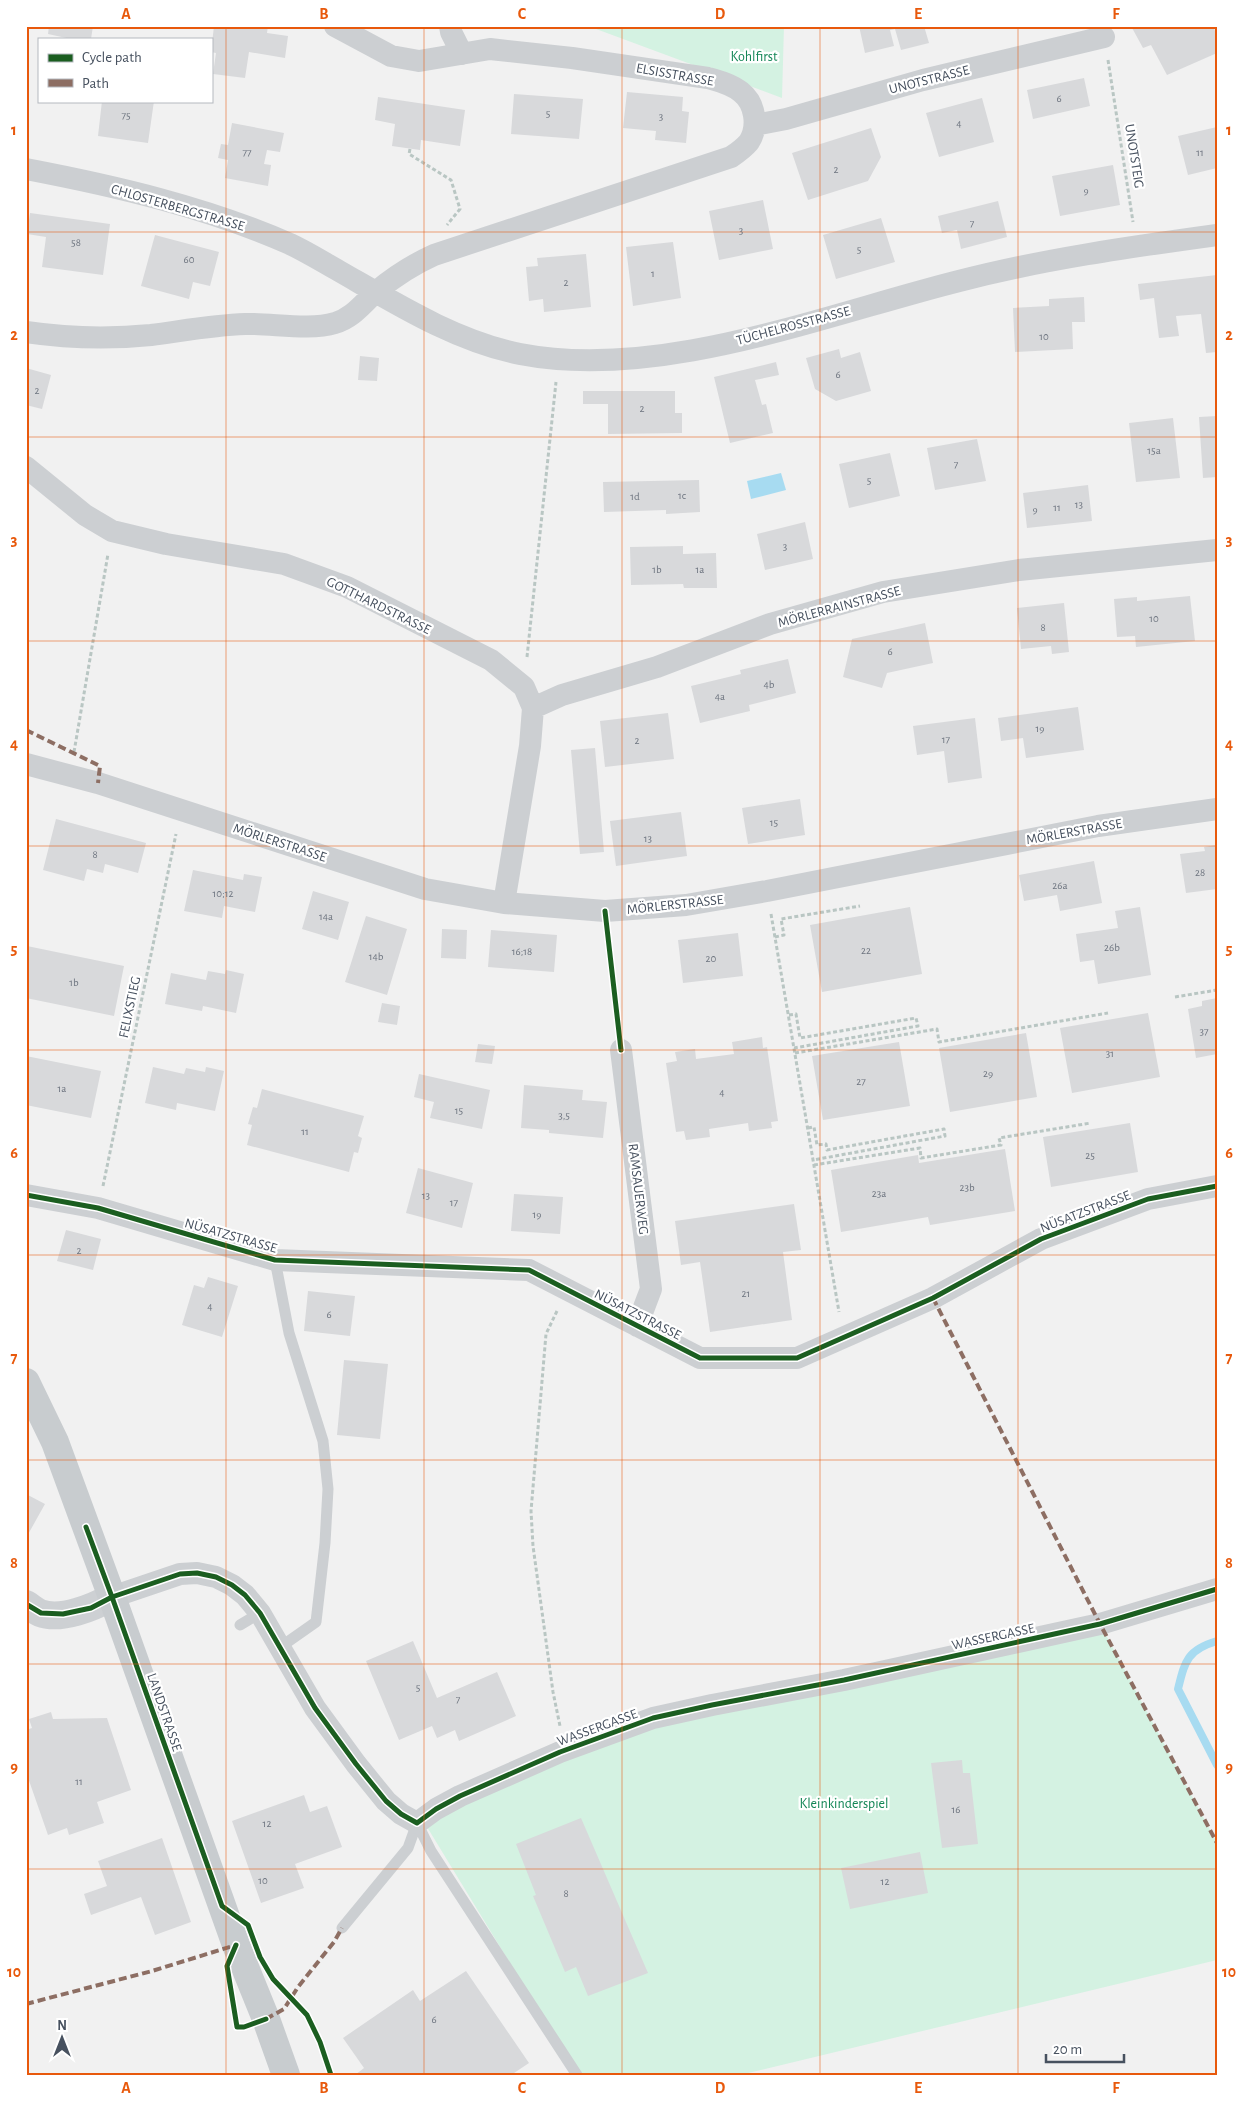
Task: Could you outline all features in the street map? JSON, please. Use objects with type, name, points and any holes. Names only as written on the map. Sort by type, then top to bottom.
[{"type":"main road","name":"LANDSTRASSE","points":[[26,1382],[55,1442],[236,1945],[286,2075]]},
{"type":"street","name":"ELSISSTRASSE","points":[[335,26],[391,56],[419,61],[490,49],[572,58],[708,78],[727,84],[741,92],[750,104],[755,125]]},
{"type":"street","points":[[450,26],[462,54]]},
{"type":"street","name":"UNOTSTRASSE","points":[[755,125],[786,119],[923,80],[1104,37]]},
{"type":"street","points":[[26,332],[102,337],[149,335],[233,324],[264,323],[322,326],[335,323],[350,317],[376,292],[409,266],[434,255],[731,157],[748,143],[755,125]]},
{"type":"street","name":"CHLOSTERBERGSTRASSE","points":[[26,169],[147,196],[220,216],[292,245],[376,292]]},
{"type":"street","name":"TÜCHELROSSTRASSE","points":[[376,292],[428,320],[481,342],[518,353],[559,359],[611,360],[667,355],[757,336],[969,278],[1050,260],[1217,235]]},
{"type":"street","name":"GOTTHARDSTRASSE","points":[[26,467],[85,515],[112,531],[166,544],[284,564],[347,587],[491,660],[524,687],[533,708],[530,746],[504,902]]},
{"type":"street","name":"MÖRLERRAINSTRASSE","points":[[533,708],[562,695],[657,667],[770,624],[883,592],[1019,570],[1217,550]]},
{"type":"street","name":"MÖRLERSTRASSE","points":[[26,764],[98,783],[425,889],[504,902],[605,911],[686,905],[768,891],[1098,826],[1217,808]]},
{"type":"street","name":"RAMSAUERWEG","points":[[621,1050],[651,1289],[637,1326]]},
{"type":"street","name":"NÜSATZSTRASSE","points":[[26,1195],[98,1208],[275,1260],[529,1270],[700,1358],[797,1358],[933,1298],[1041,1240],[1148,1199],[1217,1186]]},
{"type":"street","points":[[26,1604],[41,1613],[63,1614],[91,1608],[112,1597],[180,1574],[197,1573],[216,1577],[232,1585],[245,1595],[260,1613],[315,1708],[356,1764],[386,1801],[401,1814],[417,1823]]},
{"type":"street","name":"WASSERGASSE","points":[[417,1823],[436,1809],[460,1796],[565,1750],[653,1718],[844,1680],[1100,1624],[1217,1589]]},
{"type":"lane","points":[[275,1260],[289,1333],[323,1441],[328,1489],[325,1543],[316,1622],[279,1648]]},
{"type":"lane","points":[[240,1625],[260,1613]]},
{"type":"lane","points":[[342,1928],[408,1848],[417,1823]]},
{"type":"lane","points":[[417,1823],[431,1850],[577,2075]]},
{"type":"path","points":[[410,148],[409,154],[451,180],[460,209],[445,227]]},
{"type":"path","points":[[524,687],[559,359]]},
{"type":"path","points":[[74,753],[108,553]]},
{"type":"path","points":[[844,1337],[775,937],[784,935],[782,919],[860,906]]},
{"type":"path","points":[[1175,997],[1217,990]]},
{"type":"path","points":[[795,1053],[936,1028],[939,1042],[1108,1013]]},
{"type":"path","points":[[788,1015],[796,1014],[800,1038],[916,1018],[918,1026],[794,1048]]},
{"type":"path","points":[[814,1165],[920,1148],[921,1158],[1001,1145],[999,1138],[1091,1123]]},
{"type":"path","points":[[808,1128],[814,1127],[817,1146],[826,1144],[827,1150],[944,1130],[945,1136],[813,1160]]},
{"type":"path","points":[[565,1750],[553,1692],[532,1546],[531,1511],[546,1334],[567,1290]]},
{"type":"green space","name":"Kohlfirst","points":[[588,26],[784,26],[782,98]]},
{"type":"green space","name":"Kleinkinderspiel","points":[[1100,1624],[1217,1843],[1217,1960],[740,2075],[578,2075],[424,1822],[560,1752],[712,1705]]},
{"type":"water","points":[[781,473],[786,490],[751,499],[747,481]]},
{"type":"building","points":[[49,26],[93,26],[91,38],[66,38],[48,34]]},
{"type":"building","points":[[214,26],[268,26],[267,33],[288,36],[285,58],[249,52],[245,78],[213,74],[216,53],[212,52]]},
{"type":"building","points":[[859,26],[924,26],[929,43],[901,50],[895,29],[890,30],[894,46],[865,53]]},
{"type":"building","points":[[1131,26],[1213,26],[1217,36],[1217,53],[1167,75],[1151,45],[1143,48]]},
{"type":"building","points":[[1084,78],[1090,106],[1033,119],[1027,90]]},
{"type":"building","points":[[627,92],[683,97],[682,111],[689,112],[686,143],[655,140],[656,131],[623,128]]},
{"type":"building","points":[[514,94],[583,99],[579,139],[511,134]]},
{"type":"building","points":[[378,97],[465,110],[460,146],[421,140],[420,150],[392,146],[395,124],[375,120]]},
{"type":"building","points":[[982,98],[994,142],[939,157],[926,113]]},
{"type":"building","points":[[102,102],[154,102],[148,143],[98,136]]},
{"type":"building","points":[[232,123],[284,133],[280,152],[267,150],[264,164],[271,165],[268,186],[225,178],[228,160],[218,158],[221,144],[228,145]]},
{"type":"building","points":[[1217,127],[1217,168],[1188,175],[1178,136]]},
{"type":"building","points":[[871,128],[881,157],[868,181],[808,200],[792,153]]},
{"type":"building","points":[[1113,165],[1120,205],[1060,216],[1052,176]]},
{"type":"building","points":[[763,200],[773,249],[719,260],[709,211]]},
{"type":"building","points":[[998,201],[1007,237],[961,249],[957,230],[942,233],[938,216]]},
{"type":"building","points":[[30,213],[110,224],[103,275],[42,267],[46,237],[27,234]]},
{"type":"building","points":[[881,218],[895,262],[836,279],[823,235]]},
{"type":"building","points":[[155,235],[219,252],[210,286],[193,282],[189,299],[141,286]]},
{"type":"building","points":[[673,242],[681,298],[633,306],[626,247]]},
{"type":"building","points":[[586,254],[591,307],[544,312],[543,299],[529,301],[526,267],[538,266],[537,258]]},
{"type":"building","points":[[1217,275],[1217,352],[1206,353],[1201,314],[1176,316],[1179,336],[1159,338],[1154,298],[1140,300],[1138,284]]},
{"type":"building","points":[[1084,297],[1085,322],[1072,322],[1073,349],[1015,352],[1013,308],[1049,306],[1049,299]]},
{"type":"building","points":[[839,349],[841,358],[860,352],[871,391],[836,401],[815,389],[806,358]]},
{"type":"building","points":[[360,356],[379,358],[377,381],[358,380]]},
{"type":"building","points":[[776,362],[779,375],[755,380],[762,405],[766,404],[773,433],[730,443],[714,377]]},
{"type":"building","points":[[26,368],[51,375],[42,409],[26,405]]},
{"type":"building","points":[[583,391],[675,391],[675,413],[682,413],[682,433],[608,434],[608,404],[583,404]]},
{"type":"building","points":[[1217,416],[1217,477],[1203,478],[1199,417]]},
{"type":"building","points":[[1173,418],[1180,478],[1136,482],[1129,423]]},
{"type":"building","points":[[977,439],[986,481],[935,490],[927,448]]},
{"type":"building","points":[[890,453],[900,496],[849,508],[839,464]]},
{"type":"building","points":[[699,480],[700,512],[666,514],[666,510],[604,512],[603,482]]},
{"type":"building","points":[[1088,485],[1092,521],[1027,528],[1023,493]]},
{"type":"building","points":[[805,522],[813,559],[765,570],[757,534]]},
{"type":"building","points":[[683,546],[683,554],[716,553],[717,588],[684,588],[683,584],[631,585],[630,547]]},
{"type":"building","points":[[1190,596],[1195,641],[1136,647],[1135,636],[1117,637],[1114,599],[1137,597],[1137,601]]},
{"type":"building","points":[[1064,603],[1069,652],[1052,654],[1051,646],[1021,649],[1017,608]]},
{"type":"building","points":[[925,623],[933,663],[887,673],[882,688],[843,677],[852,639]]},
{"type":"building","points":[[788,659],[796,693],[749,705],[750,711],[700,723],[691,686],[741,674],[740,670]]},
{"type":"building","points":[[1078,707],[1084,750],[1026,758],[1023,738],[1001,741],[998,718]]},
{"type":"building","points":[[668,713],[674,759],[605,767],[600,721]]},
{"type":"building","points":[[975,718],[982,778],[948,783],[944,751],[917,755],[913,726]]},
{"type":"building","points":[[595,748],[604,852],[580,854],[571,750]]},
{"type":"building","points":[[800,799],[805,835],[748,844],[742,808]]},
{"type":"building","points":[[681,812],[687,856],[616,866],[610,821]]},
{"type":"building","points":[[56,819],[146,843],[138,873],[105,864],[103,873],[87,869],[84,881],[43,870]]},
{"type":"building","points":[[1217,845],[1217,889],[1186,893],[1180,854],[1205,851],[1204,847]]},
{"type":"building","points":[[1094,861],[1102,903],[1060,911],[1057,895],[1024,901],[1019,875]]},
{"type":"building","points":[[193,870],[243,880],[244,874],[262,877],[255,912],[224,906],[222,918],[184,911]]},
{"type":"building","points":[[313,891],[349,902],[338,940],[302,929]]},
{"type":"building","points":[[910,907],[922,974],[822,992],[810,925]]},
{"type":"building","points":[[1140,907],[1151,975],[1098,984],[1094,960],[1080,962],[1076,934],[1118,928],[1115,911]]},
{"type":"building","points":[[366,916],[407,929],[387,995],[345,982]]},
{"type":"building","points":[[442,929],[467,930],[466,959],[441,958]]},
{"type":"building","points":[[491,930],[557,935],[554,972],[488,967]]},
{"type":"building","points":[[738,933],[743,976],[683,983],[678,940]]},
{"type":"building","points":[[27,946],[124,966],[114,1016],[26,998]]},
{"type":"building","points":[[226,970],[244,974],[236,1013],[203,1006],[202,1011],[165,1004],[171,973],[206,980],[208,971],[225,974]]},
{"type":"building","points":[[1217,998],[1217,1054],[1196,1058],[1188,1009],[1202,1006],[1202,1001]]},
{"type":"building","points":[[382,1003],[400,1006],[397,1025],[378,1022]]},
{"type":"building","points":[[1148,1013],[1160,1077],[1072,1093],[1060,1028]]},
{"type":"building","points":[[1026,1033],[1037,1097],[950,1112],[939,1048]]},
{"type":"building","points":[[762,1037],[763,1048],[767,1047],[778,1121],[771,1122],[772,1128],[749,1131],[748,1123],[709,1129],[710,1137],[686,1140],[684,1131],[676,1132],[666,1063],[677,1061],[675,1052],[695,1049],[696,1059],[734,1054],[732,1042]]},
{"type":"building","points":[[899,1042],[910,1106],[823,1120],[812,1056]]},
{"type":"building","points":[[478,1044],[495,1046],[492,1064],[475,1062]]},
{"type":"building","points":[[26,1056],[101,1071],[91,1118],[26,1105]]},
{"type":"building","points":[[153,1067],[184,1074],[186,1068],[205,1072],[206,1067],[224,1071],[215,1111],[177,1103],[176,1110],[145,1103]]},
{"type":"building","points":[[419,1074],[490,1090],[482,1129],[430,1118],[434,1102],[414,1097]]},
{"type":"building","points":[[524,1085],[583,1090],[582,1100],[607,1102],[603,1138],[549,1133],[549,1130],[521,1128]]},
{"type":"building","points":[[262,1089],[364,1116],[358,1136],[362,1138],[358,1153],[354,1152],[349,1172],[247,1145],[252,1125],[248,1124],[253,1107],[257,1108]]},
{"type":"building","points":[[1130,1123],[1138,1172],[1051,1187],[1043,1137]]},
{"type":"building","points":[[1005,1149],[1015,1211],[930,1225],[928,1217],[841,1232],[831,1170],[918,1155],[919,1163]]},
{"type":"building","points":[[418,1168],[473,1183],[462,1228],[406,1213]]},
{"type":"building","points":[[514,1194],[563,1197],[560,1234],[511,1231]]},
{"type":"building","points":[[794,1204],[801,1250],[783,1252],[792,1320],[710,1332],[700,1262],[681,1265],[675,1221]]},
{"type":"building","points":[[66,1230],[101,1239],[93,1270],[57,1261]]},
{"type":"building","points":[[208,1277],[238,1286],[222,1337],[182,1325],[194,1285],[204,1288]]},
{"type":"building","points":[[308,1291],[355,1296],[350,1336],[304,1331]]},
{"type":"building","points":[[344,1360],[388,1364],[380,1439],[337,1435]]},
{"type":"building","points":[[26,1494],[45,1504],[26,1538]]},
{"type":"building","points":[[413,1641],[437,1698],[497,1672],[516,1716],[459,1741],[455,1730],[437,1738],[432,1726],[399,1740],[366,1661]]},
{"type":"building","points":[[51,1712],[53,1719],[107,1718],[131,1790],[97,1802],[104,1823],[69,1835],[67,1828],[48,1835],[26,1772],[26,1730],[32,1728],[29,1719]]},
{"type":"building","points":[[962,1760],[963,1773],[970,1773],[978,1844],[942,1848],[931,1763]]},
{"type":"building","points":[[304,1795],[310,1812],[327,1806],[342,1847],[295,1864],[304,1888],[261,1903],[232,1821]]},
{"type":"building","points":[[581,1818],[648,1973],[588,1996],[576,1967],[565,1972],[533,1896],[536,1895],[516,1844]]},
{"type":"building","points":[[162,1838],[191,1922],[155,1935],[141,1897],[91,1915],[84,1894],[107,1886],[98,1861]]},
{"type":"building","points":[[920,1852],[928,1893],[850,1909],[841,1868]]},
{"type":"building","points":[[466,1971],[529,2063],[511,2075],[355,2075],[364,2068],[343,2038],[413,1990],[420,2001]]},
{"type":"waterway","points":[[1217,1641],[1207,1644],[1193,1653],[1183,1671],[1178,1689],[1217,1765]]},
{"type":"marked path","points":[[26,730],[100,766],[98,783]]},
{"type":"marked path","points":[[933,1298],[1100,1624],[1217,1843]]},
{"type":"marked path","points":[[266,2019],[284,2009],[298,1987],[334,1942],[342,1928]]},
{"type":"marked path","points":[[26,2004],[152,1971],[236,1945]]},
{"type":"cycle path","points":[[605,911],[621,1050]]},
{"type":"cycle path","points":[[26,1195],[98,1208],[275,1260],[529,1270],[700,1358],[797,1358],[933,1298],[1041,1239],[1148,1199],[1217,1186]]},
{"type":"cycle path","points":[[86,1527],[222,1906],[248,1925],[260,1957],[273,1979],[307,2015],[320,2042],[331,2075]]},
{"type":"cycle path","points":[[26,1604],[41,1613],[63,1614],[91,1608],[112,1597],[180,1574],[197,1573],[216,1577],[232,1585],[245,1595],[260,1613],[315,1708],[356,1764],[386,1801],[401,1814],[417,1823],[436,1809],[460,1796],[560,1752],[653,1718],[844,1680],[1100,1624],[1217,1589]]},
{"type":"cycle path","points":[[236,1945],[227,1966],[237,2027],[244,2027],[266,2019]]}]
